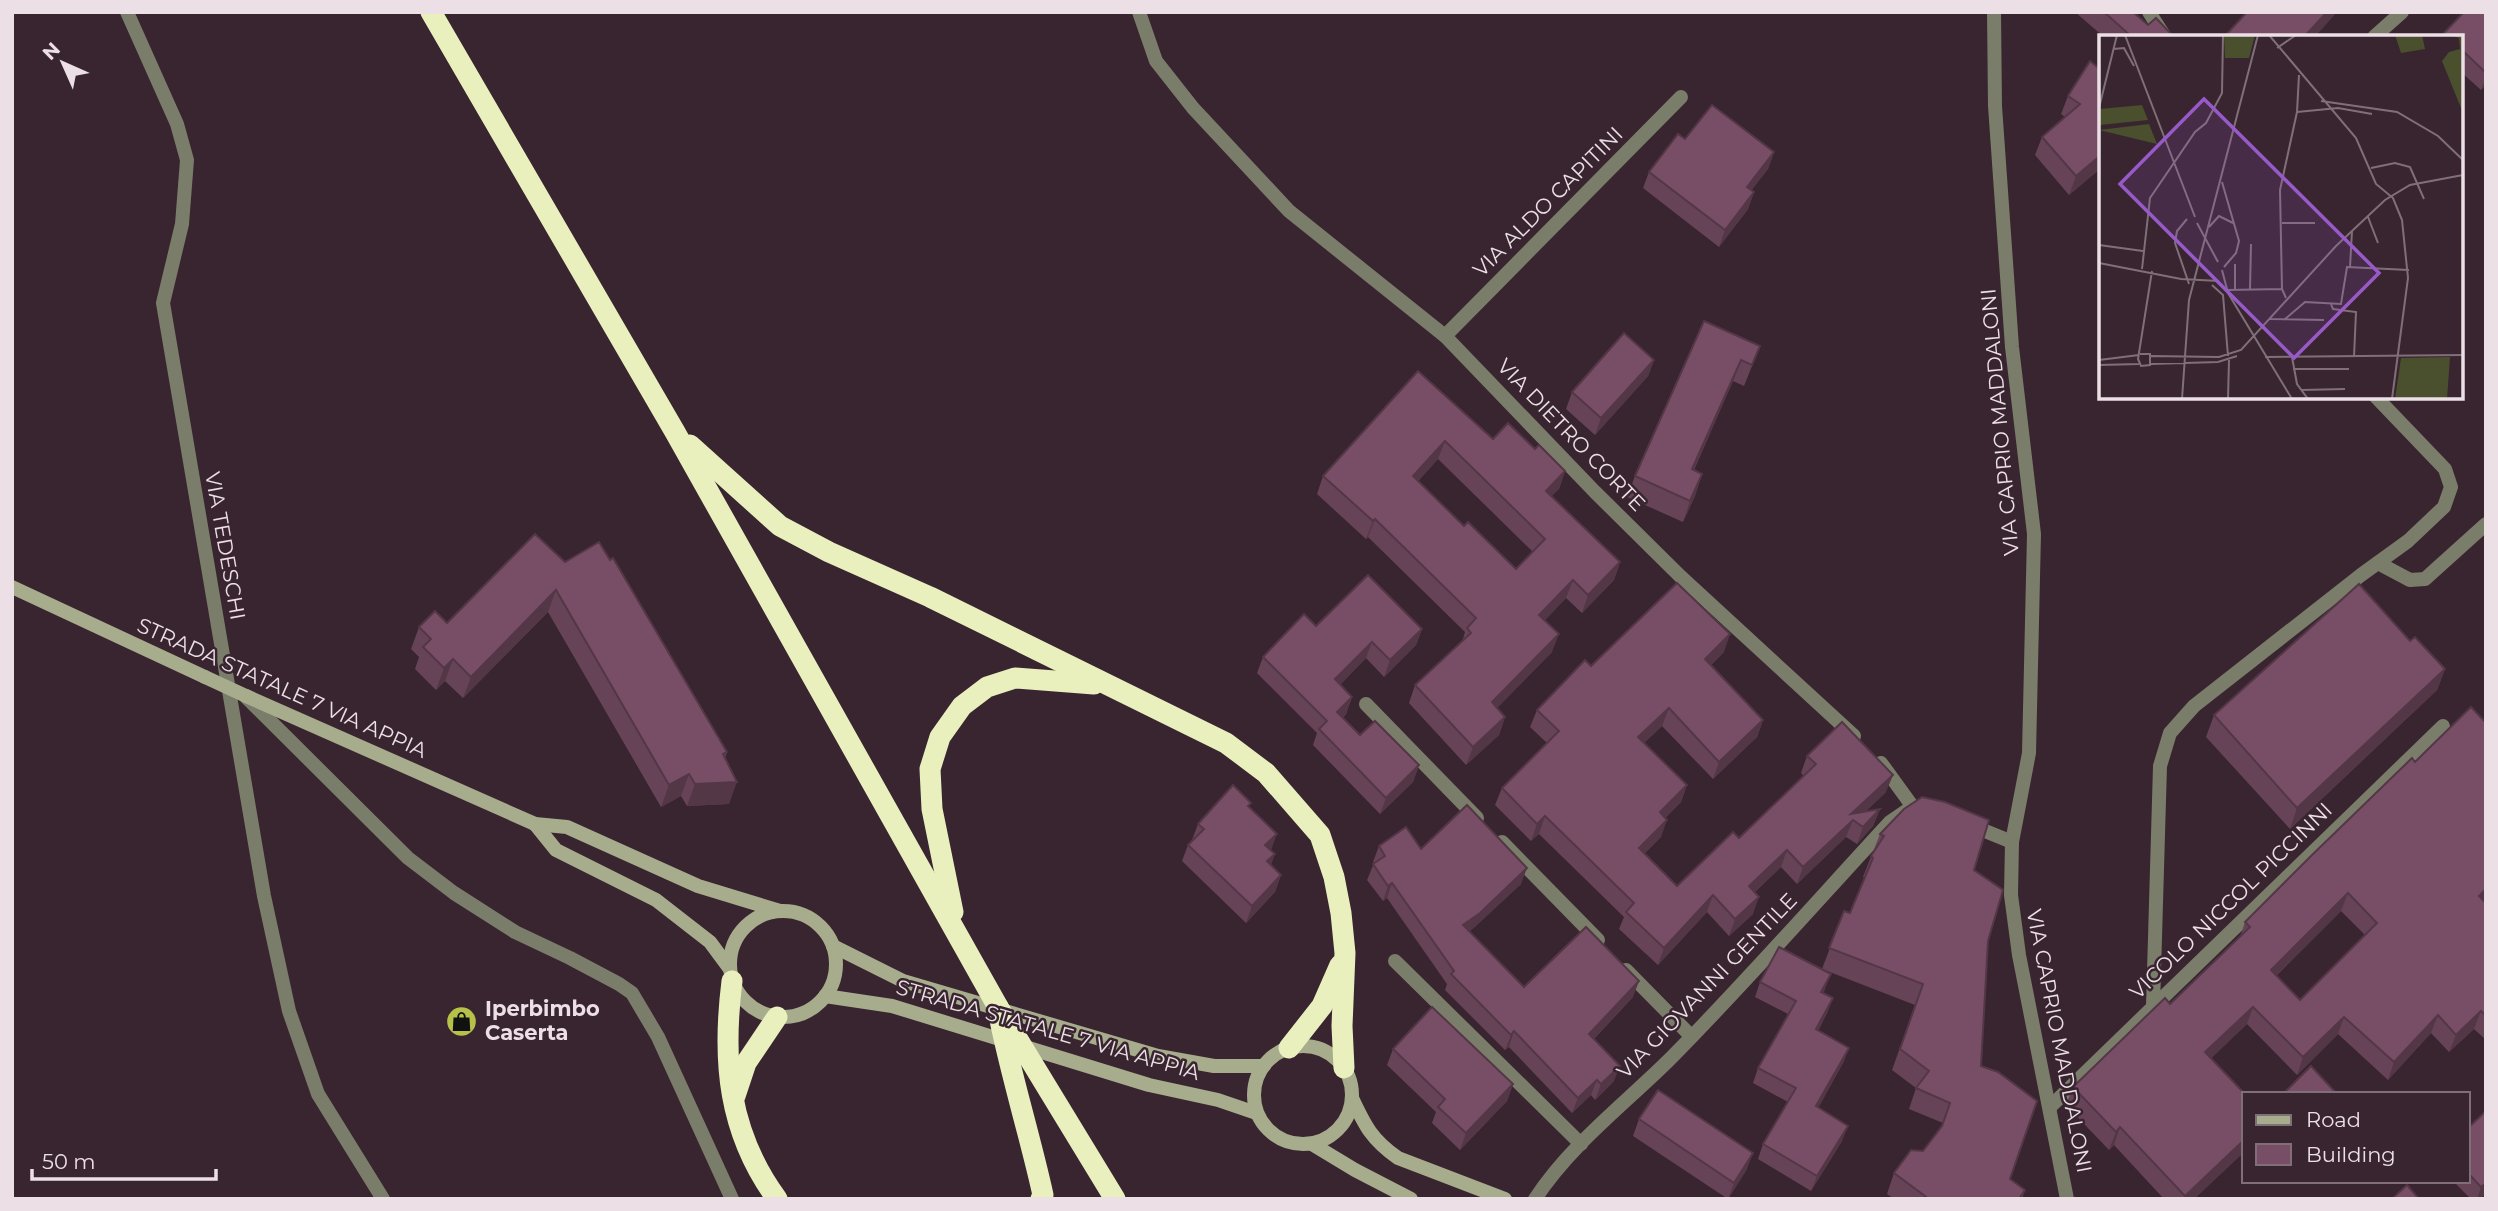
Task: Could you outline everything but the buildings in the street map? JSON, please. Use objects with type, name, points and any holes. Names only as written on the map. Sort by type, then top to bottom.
[{"type":"highway","points":[[431,12],[675,432],[998,1007],[1115,1199]]},
{"type":"highway","points":[[675,432],[780,526],[1226,743],[1266,773],[1320,835],[1334,877],[1345,953],[1342,1026],[1344,1068]]},
{"type":"highway","points":[[957,933],[932,809],[930,769],[940,737],[962,706],[987,687],[1015,678],[1106,685]]},
{"type":"highway","points":[[1289,1048],[1322,1006],[1345,953]]},
{"type":"highway","points":[[731,975],[727,1023],[733,1102],[744,1142],[777,1199]]},
{"type":"highway","points":[[998,1007],[1009,1066],[1031,1138],[1041,1199]]},
{"type":"highway","points":[[733,1102],[746,1063],[777,1017]]},
{"type":"main road","name":"STRADA STATALE 7 VIA APPIA","points":[[12,587],[246,696],[535,824],[567,827],[698,886],[780,911],[797,913],[812,920],[824,931],[832,946],[902,981],[1158,1056],[1214,1066],[1263,1066]]},
{"type":"main road","name":"STRADA STATALE 7 VIA APPIA","points":[[535,824],[556,850],[656,900],[710,942],[731,975],[739,995],[763,1014],[777,1017]]},
{"type":"main road","points":[[731,975],[733,949],[743,930],[753,920],[780,911]]},
{"type":"main road","points":[[777,1017],[796,1016],[812,1009],[825,996],[832,985],[835,972],[832,946]]},
{"type":"main road","name":"STRADA STATALE 7 VIA APPIA","points":[[825,996],[892,1006],[1149,1085],[1218,1100],[1256,1113],[1265,1128],[1279,1139],[1295,1144],[1312,1144],[1410,1199]]},
{"type":"main road","points":[[1256,1113],[1253,1097],[1256,1081],[1263,1066],[1275,1055],[1301,1046],[1326,1051],[1344,1068],[1351,1082],[1352,1098],[1349,1114],[1340,1128],[1327,1138],[1312,1144]]},
{"type":"main road","points":[[1352,1098],[1369,1134],[1382,1148],[1398,1158],[1505,1199]]},
{"type":"street","name":"VIA TEDESCHI","points":[[127,12],[177,124],[187,160],[182,223],[163,303],[264,896],[289,1011],[318,1094],[383,1199]]},
{"type":"street","name":"VIA DIETRO CORTE","points":[[1139,12],[1156,61],[1193,108],[1289,211],[1445,336],[1681,577],[1883,764],[1913,807]]},
{"type":"street","name":"VIA CAPRIO MADDALONI","points":[[1994,12],[1994,106],[2012,346],[2034,534],[2029,754],[2012,842],[2011,895],[2019,955],[2067,1199]]},
{"type":"street","points":[[2149,12],[2164,35]]},
{"type":"street","points":[[2376,35],[2402,12]]},
{"type":"street","name":"VIA ALDO CAPITINI","points":[[1445,336],[1681,97]]},
{"type":"street","points":[[2153,1006],[2160,766],[2170,733],[2194,706],[2408,541],[2444,507],[2451,487],[2445,469],[2378,399]]},
{"type":"street","points":[[2378,563],[2410,580],[2426,579],[2486,524]]},
{"type":"street","points":[[246,696],[398,849],[454,893],[515,932],[570,958],[632,993],[659,1037],[732,1199]]},
{"type":"street","points":[[1366,704],[1691,1036]]},
{"type":"street","name":"VICOLO NICCOL PICCINNI","points":[[2050,1107],[2442,726]]},
{"type":"street","points":[[1913,807],[1946,815],[2012,842]]},
{"type":"street","name":"VIA GIOVANNI GENTILE","points":[[1535,1199],[1550,1176],[1691,1036],[1890,822],[1913,807]]},
{"type":"street","points":[[1395,961],[1581,1144]]},
{"type":"place","name":"Iperbimbo Caserta","points":[[462,1021]]}]
